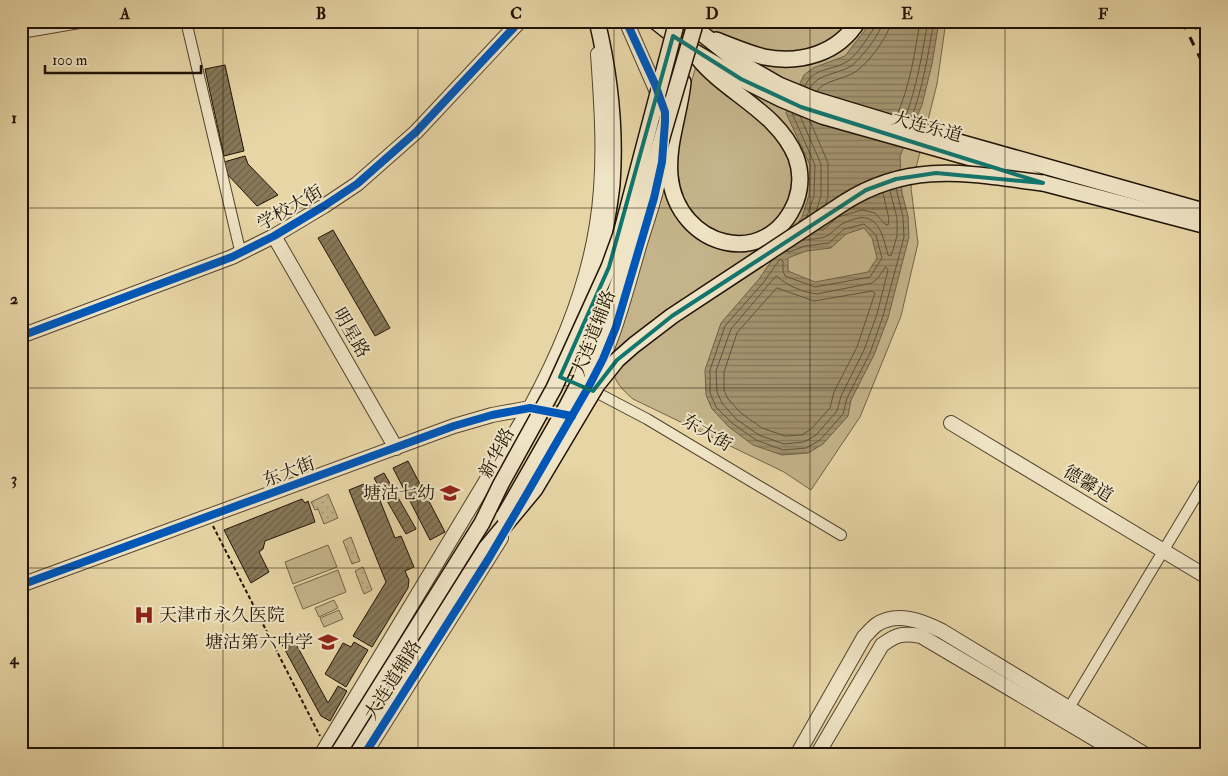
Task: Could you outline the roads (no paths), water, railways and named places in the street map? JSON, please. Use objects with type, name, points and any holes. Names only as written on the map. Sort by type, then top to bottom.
[{"type":"main road","points":[[590,309],[606,223],[613,162],[611,100],[605,57],[597,21]]},
{"type":"main road","name":"大连东道","points":[[655,21],[688,57],[822,116],[1010,169],[1043,183],[1207,226]]},
{"type":"main road","name":"新华路","points":[[328,752],[482,523],[575,345],[618,246],[677,21]]},
{"type":"main road","name":"大连东道","points":[[686,21],[699,28],[717,47],[742,64],[779,85],[813,99],[1207,212]]},
{"type":"main road","points":[[688,57],[772,123],[785,138],[798,165],[800,183],[794,206],[789,215],[775,230],[748,243],[722,242],[707,236],[689,222],[678,204],[671,183],[670,166],[674,134],[688,57],[699,28],[753,54],[789,59],[811,56],[826,51],[840,43],[853,30],[858,21]]},
{"type":"main road","name":"新华路","points":[[354,755],[486,548],[581,379],[626,264],[676,86],[688,57]]},
{"type":"main road","points":[[486,548],[536,489],[597,385],[617,360],[672,316],[845,202],[866,190],[886,182],[926,174],[957,173],[1043,183]]},
{"type":"street","points":[[21,33],[91,21]]},
{"type":"street","points":[[186,21],[239,246],[244,251]]},
{"type":"street","name":"学校大街","points":[[21,336],[166,283],[244,251],[274,236],[358,184],[416,132],[520,21]]},
{"type":"street","name":"大连道辅路","points":[[328,752],[530,408],[549,373],[575,311],[598,224],[603,150],[598,52],[591,21]]},
{"type":"street","name":"大连道辅路","points":[[364,755],[489,558],[588,388],[603,359],[616,327],[654,198],[662,162],[665,112],[626,21]]},
{"type":"street","name":"明星路","points":[[274,236],[396,448]]},
{"type":"street","name":"东大街","points":[[549,373],[588,388],[647,419],[841,535]]},
{"type":"street","name":"东大街","points":[[21,586],[464,423],[492,415],[530,408],[572,416]]},
{"type":"street","name":"德馨道","points":[[951,423],[1207,577]]},
{"type":"street","points":[[1069,708],[1207,478]]},
{"type":"street","points":[[797,755],[864,636],[877,625],[890,620],[907,618],[924,622],[942,631],[1146,755]]},
{"type":"street","points":[[817,755],[882,645],[894,636],[906,633],[921,636],[1122,755]]},
{"type":"water","points":[[872,21],[939,21],[932,64],[922,105],[900,156],[902,193],[908,216],[909,237],[888,318],[874,355],[851,400],[848,416],[823,444],[808,453],[782,455],[753,445],[729,427],[712,409],[706,395],[705,370],[721,323],[759,279],[802,217],[809,195],[810,165],[786,113],[804,75],[813,68],[845,56]],"holes":[[[864,228],[872,238],[877,258],[868,272],[815,282],[788,271],[788,258],[806,251],[831,248],[846,234]]]},
{"type":"railway","points":[[1182,21],[1207,72]]},
{"type":"railway","points":[[1193,21],[1207,52]]},
{"type":"place","name":"塘沽七幼","points":[[450,493]]},
{"type":"place","name":"天津市永久医院","points":[[144,615]]},
{"type":"place","name":"塘沽第六中学","points":[[328,642]]}]
